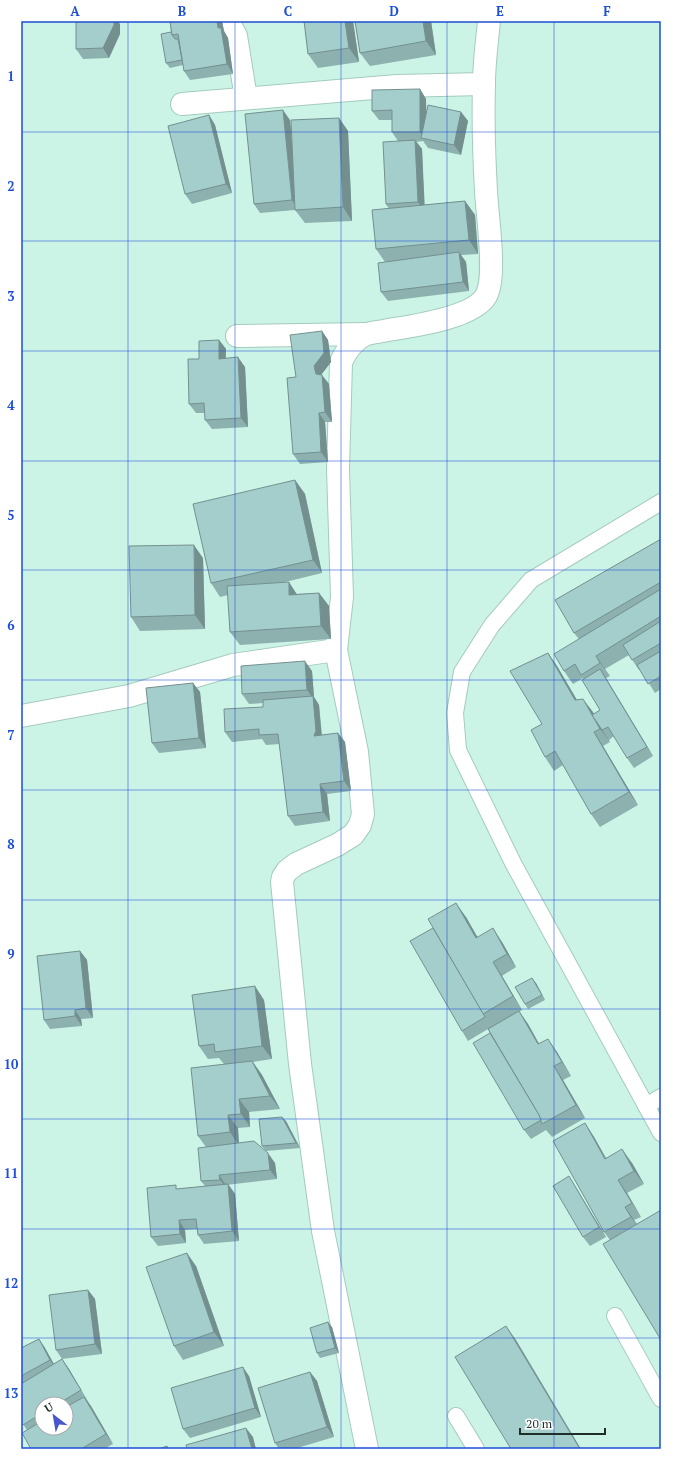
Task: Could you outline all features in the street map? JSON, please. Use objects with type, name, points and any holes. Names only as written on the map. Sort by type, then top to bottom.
[{"type":"street","points":[[228,21],[236,36],[246,98]]},
{"type":"street","points":[[237,336],[365,334],[448,318],[473,309],[486,296],[491,279],[486,191],[484,84],[489,21]]},
{"type":"street","points":[[182,104],[397,86],[484,84]]},
{"type":"street","points":[[365,334],[354,342],[346,352],[341,362],[338,469],[342,597],[336,650],[357,752],[363,814],[360,825],[353,835],[337,845],[296,864],[287,871],[282,882],[300,1064],[322,1224],[367,1449]]},
{"type":"street","points":[[21,716],[129,696],[233,665],[336,650]]},
{"type":"lane","points":[[661,502],[531,580],[492,625],[462,672],[455,713],[458,750],[513,863],[661,1133]]},
{"type":"lane","points":[[646,1106],[661,1097]]},
{"type":"lane","points":[[615,1316],[661,1399]]},
{"type":"lane","points":[[456,1416],[476,1449]]},
{"type":"building","points":[[76,21],[114,21],[114,25],[103,48],[76,49]]},
{"type":"building","points":[[170,21],[217,21],[218,28],[221,28],[227,64],[184,71],[178,34],[172,35]]},
{"type":"building","points":[[304,21],[345,21],[349,48],[308,54]]},
{"type":"building","points":[[355,21],[423,21],[426,41],[360,53]]},
{"type":"building","points":[[171,32],[175,39],[178,39],[182,60],[166,63],[161,34]]},
{"type":"building","points":[[420,89],[420,132],[392,132],[392,110],[372,111],[372,90]]},
{"type":"building","points":[[428,105],[461,112],[454,145],[421,138]]},
{"type":"building","points":[[283,110],[292,200],[254,204],[245,114]]},
{"type":"building","points":[[209,115],[226,184],[185,194],[168,126]]},
{"type":"building","points":[[339,118],[343,207],[295,210],[291,120]]},
{"type":"building","points":[[415,140],[418,202],[386,204],[383,142]]},
{"type":"building","points":[[465,201],[469,240],[376,249],[372,210]]},
{"type":"building","points":[[459,252],[463,282],[381,292],[378,263]]},
{"type":"building","points":[[322,331],[324,353],[314,366],[316,374],[322,375],[325,412],[319,413],[321,452],[293,454],[287,378],[296,377],[290,335]]},
{"type":"building","points":[[219,340],[219,359],[238,357],[241,418],[205,420],[204,403],[189,404],[188,359],[199,359],[199,341]]},
{"type":"building","points":[[295,480],[313,560],[211,583],[193,504]]},
{"type":"building","points":[[661,539],[661,582],[574,633],[555,600]]},
{"type":"building","points":[[194,545],[195,615],[131,617],[129,546]]},
{"type":"building","points":[[289,582],[289,595],[319,593],[321,626],[230,632],[227,586]]},
{"type":"building","points":[[661,589],[661,616],[596,656],[600,663],[581,675],[575,664],[564,671],[554,654]]},
{"type":"building","points":[[661,621],[661,643],[632,660],[623,645]]},
{"type":"building","points":[[661,651],[661,676],[648,684],[637,665]]},
{"type":"building","points":[[548,653],[575,700],[583,699],[600,729],[594,732],[629,792],[591,814],[555,751],[545,757],[531,730],[542,724],[510,671]]},
{"type":"building","points":[[305,661],[307,690],[242,694],[241,666]]},
{"type":"building","points":[[600,669],[647,747],[627,758],[608,727],[602,730],[592,715],[600,710],[582,680]]},
{"type":"building","points":[[193,683],[199,738],[152,743],[146,688]]},
{"type":"building","points":[[313,696],[316,731],[314,736],[338,733],[344,781],[320,784],[323,812],[288,816],[278,734],[259,735],[259,729],[225,732],[224,709],[263,707],[263,700]]},
{"type":"building","points":[[456,903],[476,938],[493,928],[507,954],[493,962],[513,996],[483,1014],[428,919]]},
{"type":"building","points":[[433,928],[485,1017],[462,1031],[410,941]]},
{"type":"building","points":[[80,951],[86,1008],[75,1010],[75,1016],[44,1020],[37,956]]},
{"type":"building","points":[[532,978],[542,995],[525,1004],[515,987]]},
{"type":"building","points":[[255,986],[262,1046],[215,1052],[214,1044],[199,1046],[192,995]]},
{"type":"building","points":[[519,1011],[538,1044],[548,1039],[562,1062],[554,1066],[576,1105],[542,1124],[539,1115],[488,1029]]},
{"type":"building","points":[[490,1033],[541,1120],[524,1130],[473,1043]]},
{"type":"building","points":[[252,1061],[270,1096],[239,1099],[241,1114],[228,1115],[230,1132],[198,1136],[191,1068]]},
{"type":"building","points":[[282,1117],[296,1143],[262,1146],[259,1119]]},
{"type":"building","points":[[585,1123],[605,1159],[622,1149],[634,1171],[618,1180],[632,1203],[625,1207],[631,1217],[604,1232],[553,1141]]},
{"type":"building","points":[[254,1141],[268,1153],[270,1170],[219,1175],[220,1180],[201,1181],[198,1148]]},
{"type":"building","points":[[569,1176],[599,1227],[583,1237],[553,1186]]},
{"type":"building","points":[[228,1184],[232,1231],[198,1235],[196,1219],[179,1220],[180,1234],[151,1237],[147,1188],[176,1185],[176,1189]]},
{"type":"building","points":[[661,1210],[661,1340],[603,1244]]},
{"type":"building","points":[[187,1253],[214,1332],[174,1346],[146,1267]]},
{"type":"building","points":[[88,1290],[95,1344],[56,1350],[49,1295]]},
{"type":"building","points":[[328,1322],[335,1348],[317,1353],[310,1328]]},
{"type":"building","points":[[506,1326],[580,1449],[511,1449],[455,1357]]},
{"type":"building","points":[[39,1339],[50,1360],[21,1376],[21,1348]]},
{"type":"building","points":[[62,1359],[81,1390],[71,1396],[34,1396],[34,1418],[23,1425],[21,1421],[21,1384]]},
{"type":"building","points":[[243,1367],[255,1408],[183,1429],[171,1388]]},
{"type":"building","points":[[310,1372],[327,1427],[275,1443],[258,1388]]},
{"type":"building","points":[[84,1397],[106,1434],[81,1449],[31,1449],[22,1433],[34,1426],[34,1436],[74,1436],[74,1403]]},
{"type":"building","points":[[246,1428],[252,1449],[187,1449],[186,1445]]},
{"type":"building","points":[[167,1446],[168,1449],[159,1449]]}]
